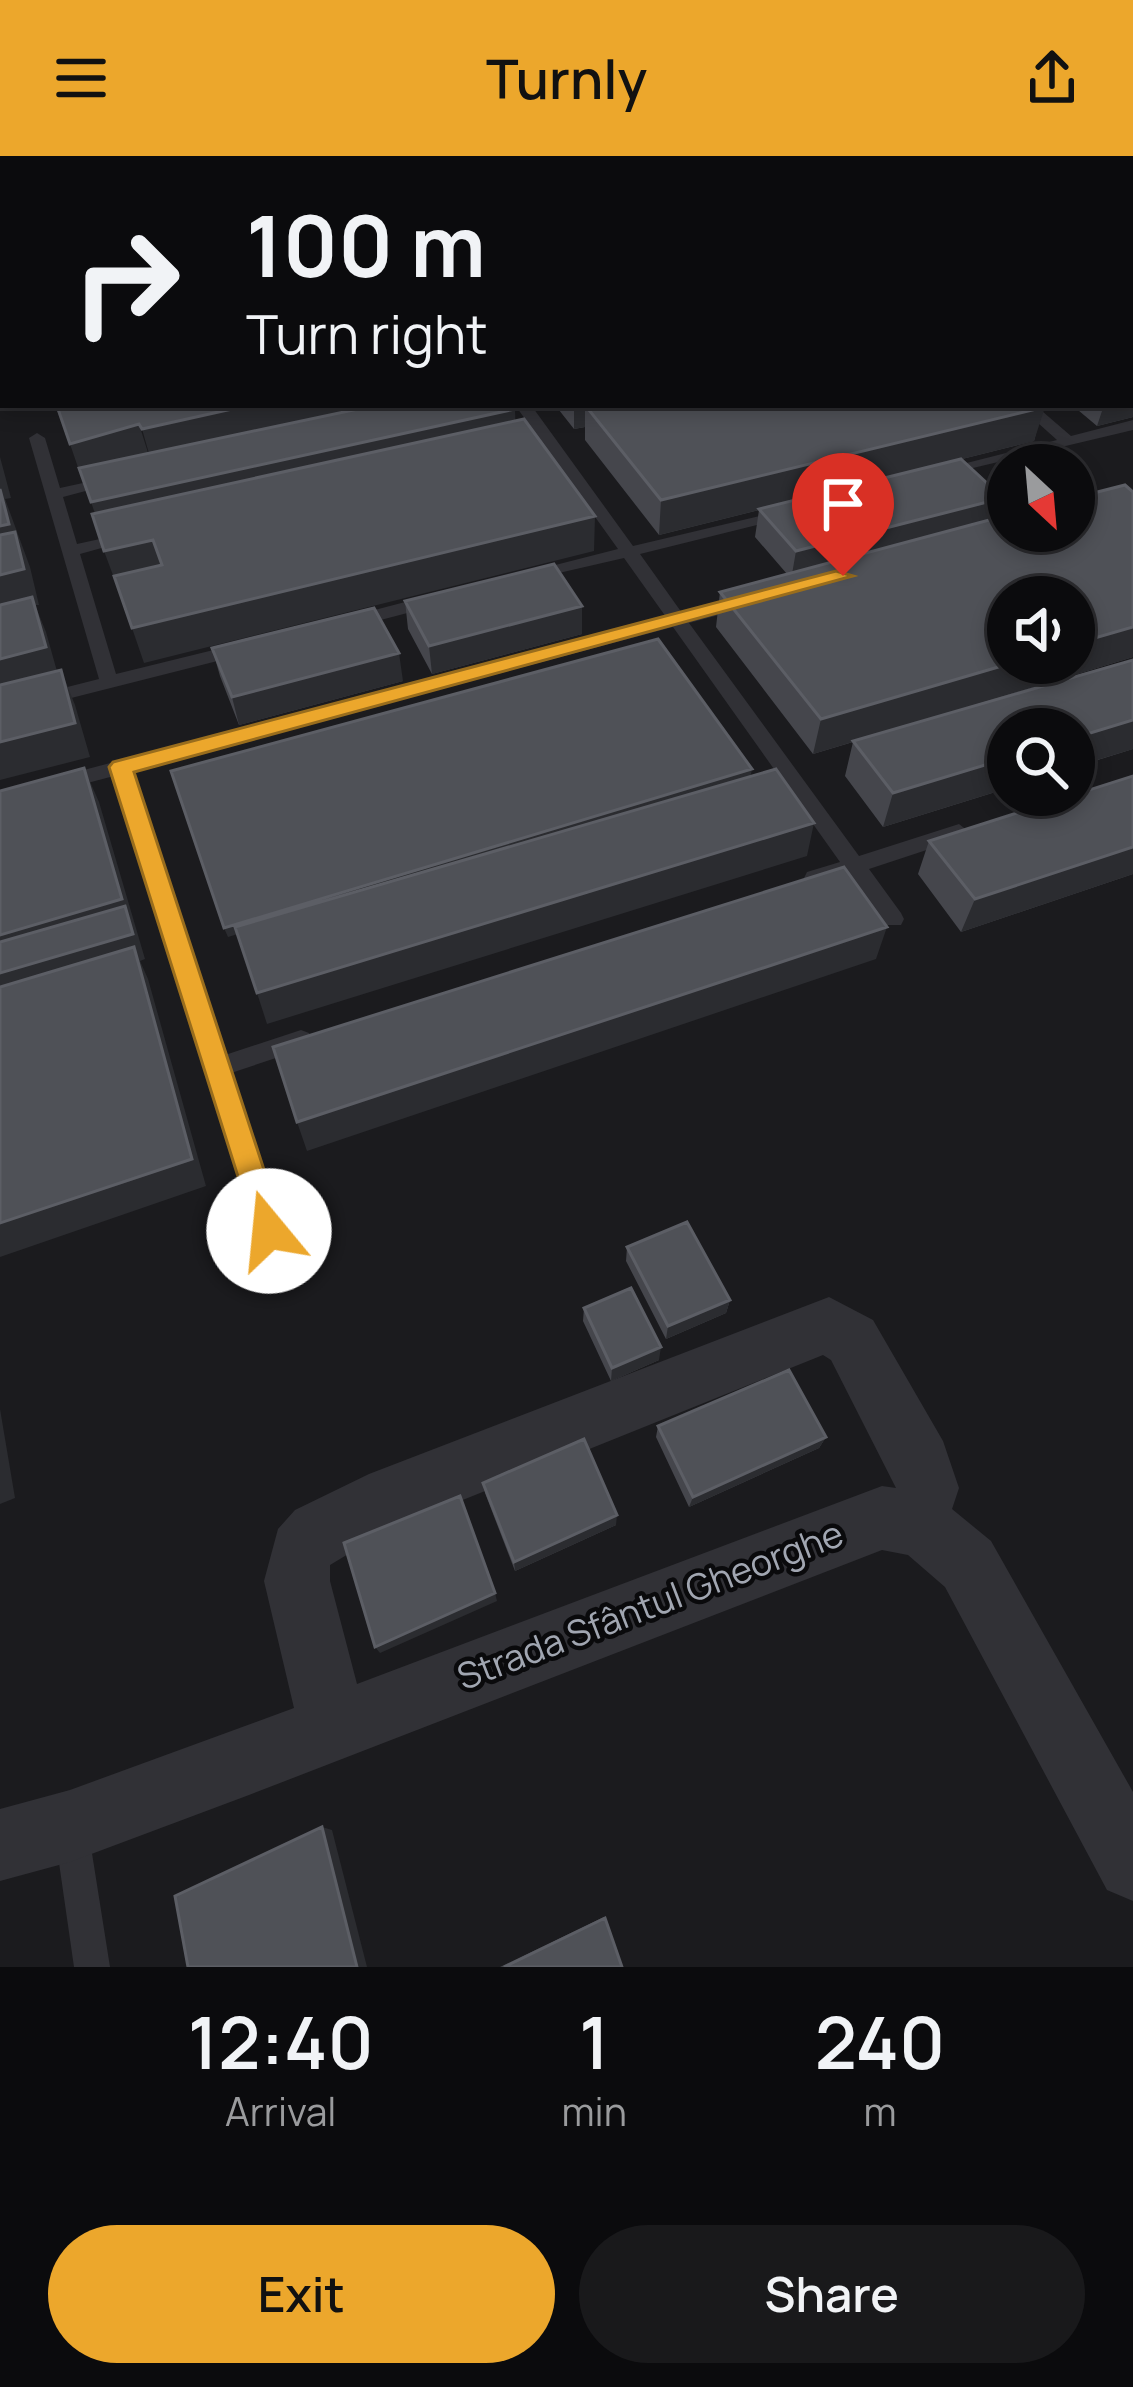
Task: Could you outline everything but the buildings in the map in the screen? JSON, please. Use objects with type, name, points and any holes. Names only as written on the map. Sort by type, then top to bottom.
[{"type":"street","points":[[334,1728],[297,1581],[295,1557],[307,1538],[369,1506],[830,1325],[852,1340],[920,1462],[928,1488],[916,1521],[944,1538],[968,1564],[1133,1864]]},
{"type":"street","name":"Strada Sfântul Gheorghe","points":[[0,1845],[70,1826],[334,1728],[854,1525],[882,1518],[916,1521]]},
{"type":"lane","points":[[525,408],[893,919]]},
{"type":"lane","points":[[1029,408],[1069,442]]},
{"type":"lane","points":[[907,482],[1133,425]]},
{"type":"lane","points":[[37,438],[109,682]]},
{"type":"lane","points":[[528,449],[551,444]]},
{"type":"lane","points":[[53,494],[144,474]]},
{"type":"lane","points":[[516,580],[814,506]]},
{"type":"lane","points":[[70,550],[162,530]]},
{"type":"lane","points":[[335,626],[448,597]]},
{"type":"lane","points":[[0,799],[766,597]]},
{"type":"lane","points":[[0,710],[267,643]]},
{"type":"lane","points":[[121,767],[269,1231]]},
{"type":"lane","points":[[786,887],[983,825]]},
{"type":"lane","points":[[218,1067],[331,1031]]},
{"type":"lane","points":[[70,1826],[92,1967]]},
{"type":"shaded area","points":[[0,408],[1133,408],[1133,1967],[0,1967]]},
{"type":"route","points":[[269,1231],[121,767],[843,576]]}]
